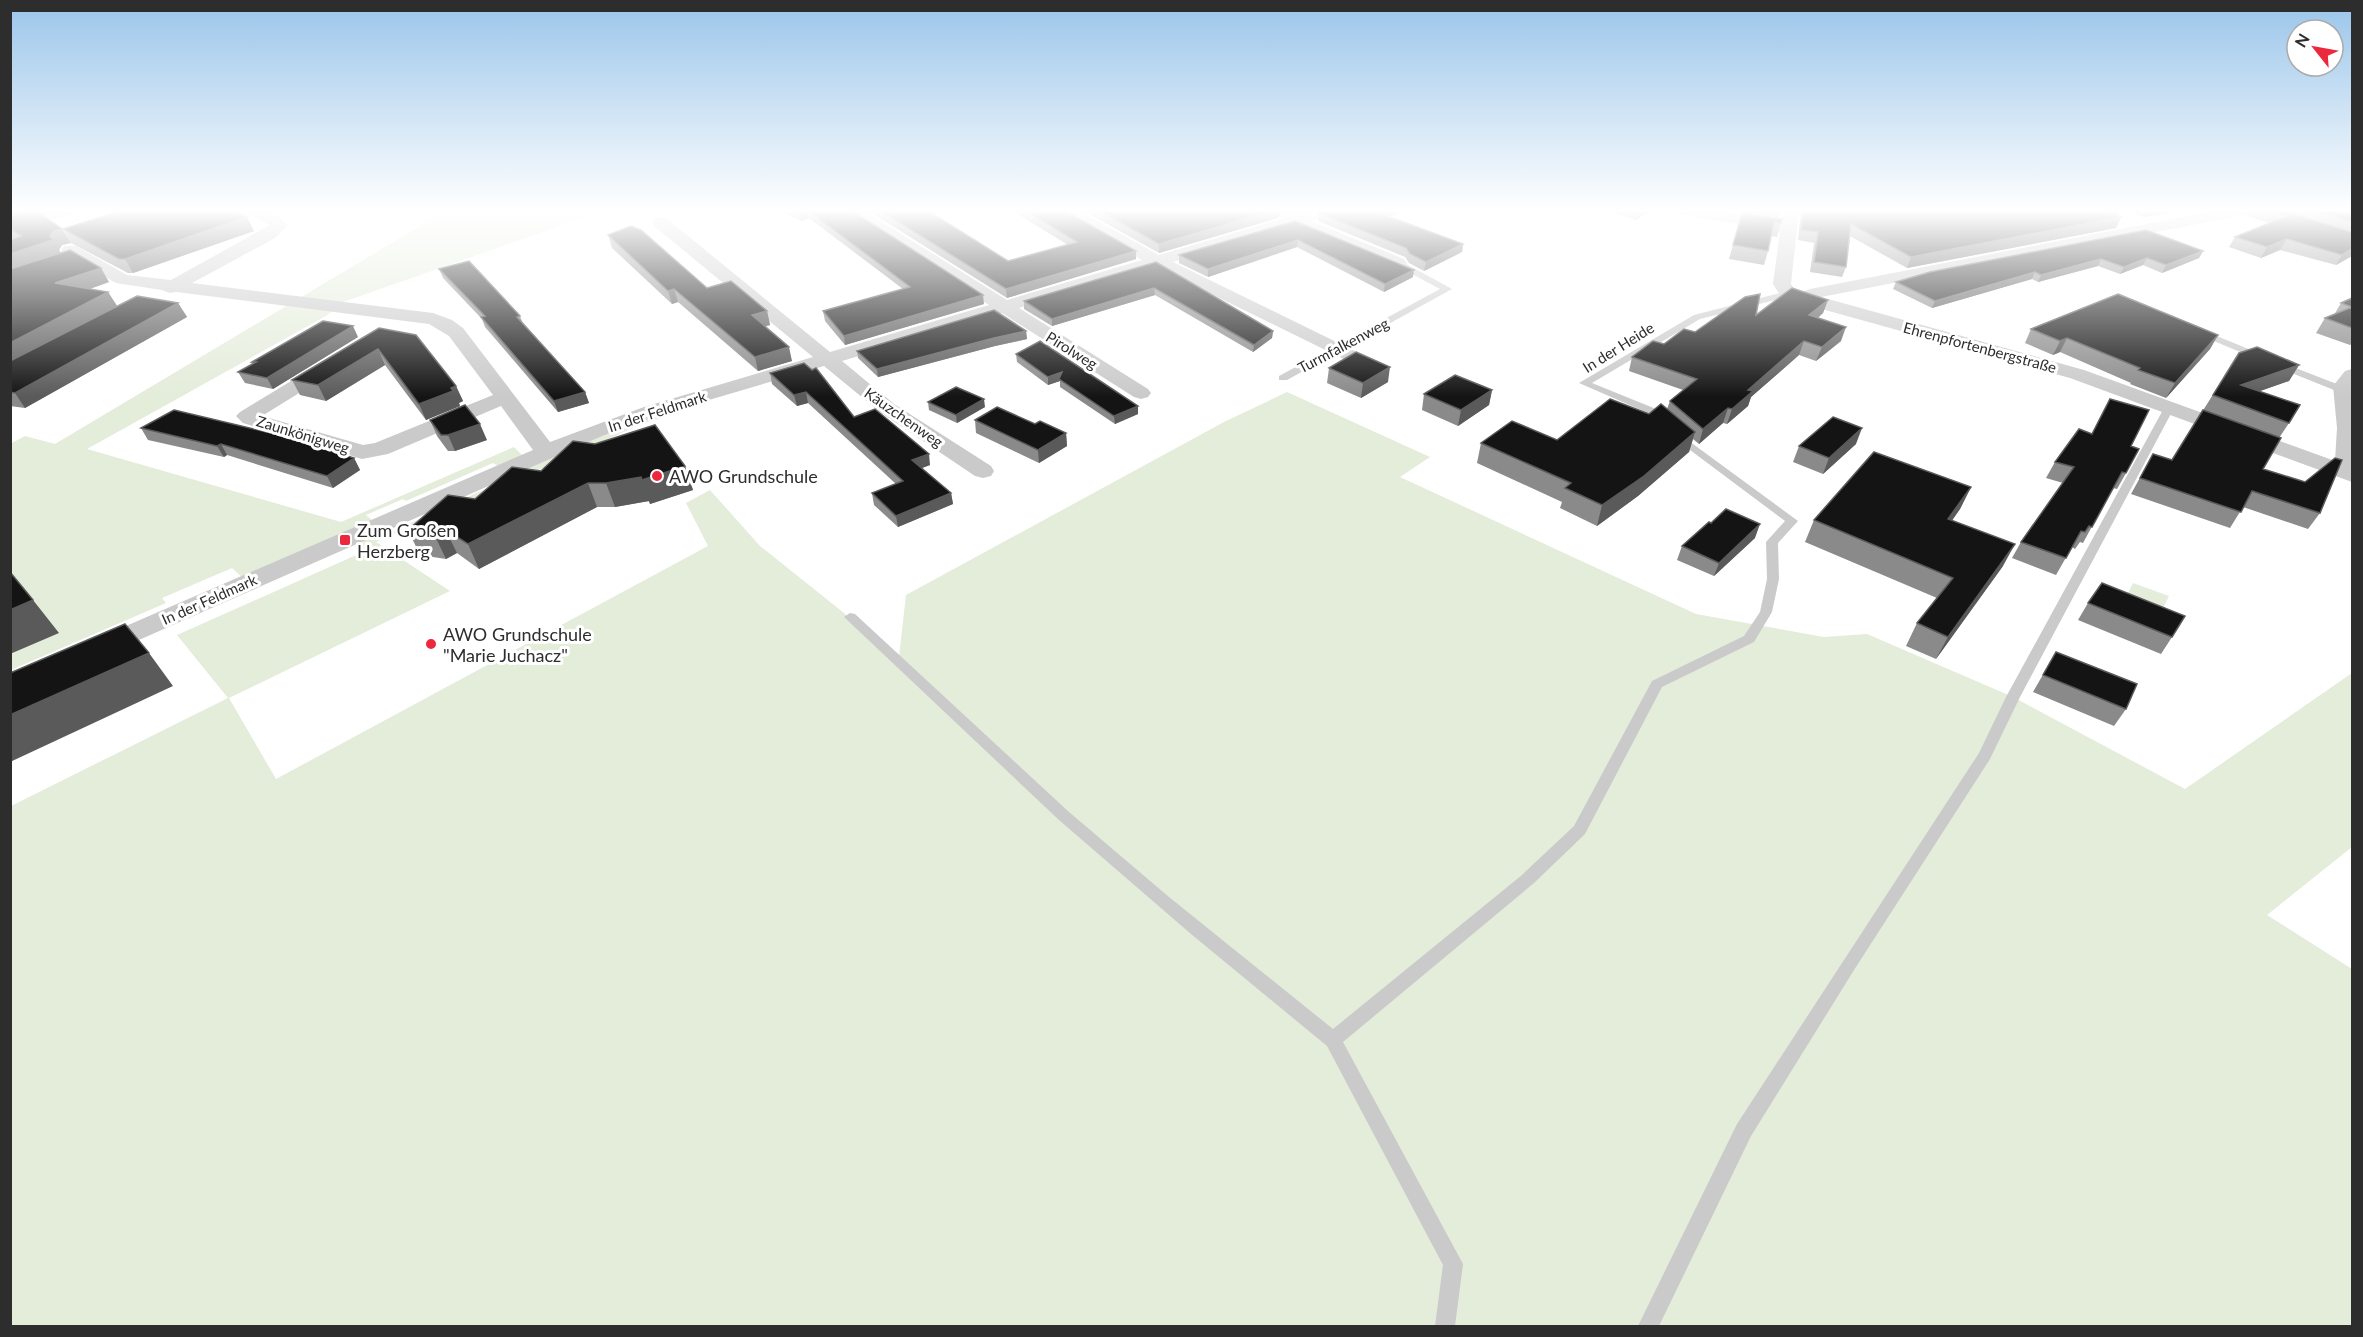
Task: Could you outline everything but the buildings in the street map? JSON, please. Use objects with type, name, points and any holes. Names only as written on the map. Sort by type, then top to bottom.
[{"type":"street","points":[[107,272],[122,279],[412,316],[445,324],[456,332],[546,452]]},
{"type":"street","points":[[143,302],[198,272]]},
{"type":"street","name":"Käuzchenweg","points":[[722,272],[887,408],[983,471]]},
{"type":"street","name":"Pirolweg","points":[[951,272],[1141,393]]},
{"type":"street","name":"In der Feldmark","points":[[74,658],[594,431],[651,411],[1118,272]]},
{"type":"street","points":[[1180,272],[1358,360]]},
{"type":"street","points":[[1783,272],[1782,284],[1788,294],[1816,294],[1927,272]]},
{"type":"street","name":"Ehrenpfortenbergstraße","points":[[1788,294],[2077,374],[2349,474],[2348,382]]},
{"type":"street","points":[[382,334],[412,316]]},
{"type":"street","name":"Zaunkönigweg","points":[[342,358],[247,416],[250,419],[352,449],[371,451],[505,397]]},
{"type":"lane","name":"Turmfalkenweg","points":[[1283,378],[1447,289],[1416,272]]},
{"type":"lane","name":"In der Heide","points":[[1333,1040],[1528,879],[1580,830],[1657,684],[1749,639],[1766,612],[1773,579],[1772,542],[1792,521],[1672,432],[1652,411],[1584,383],[1697,317],[1788,294]]},
{"type":"lane","points":[[2212,338],[2348,382]]},
{"type":"lane","points":[[1648,1326],[1744,1130],[1985,755],[2013,697],[2169,408]]},
{"type":"lane","points":[[850,617],[898,658],[1062,814],[1202,934],[1333,1040],[1453,1264],[1445,1326]]},
{"type":"green space","points":[[342,272],[428,272],[343,302],[326,316],[87,449],[341,522],[514,447],[522,455],[498,466],[493,463],[406,501],[403,499],[366,515],[373,521],[243,578],[232,568],[162,598],[166,603],[11,670],[10,444],[25,436],[55,444]]},
{"type":"green space","points":[[1287,392],[1430,457],[1400,477],[1696,614],[1824,637],[1867,634],[2013,697],[2185,789],[2352,673],[2352,847],[2267,915],[2352,969],[2352,1326],[11,1326],[11,806],[228,698],[177,635],[363,552],[353,543],[384,529],[389,533],[514,476],[598,434],[657,415],[662,418],[644,423],[376,542],[450,591],[229,698],[276,779],[708,546],[686,503],[710,490],[760,546],[899,657],[906,595],[1224,422]]},
{"type":"green space","points":[[2133,583],[2169,596],[2163,608],[2127,595]]},
{"type":"place","name":"AWO Grundschule","points":[[657,476]]},
{"type":"place","name":"Zum Großen Herzberg","points":[[345,540]]},
{"type":"place","name":"AWO Grundschule \"Marie Juchacz\"","points":[[431,644]]}]
